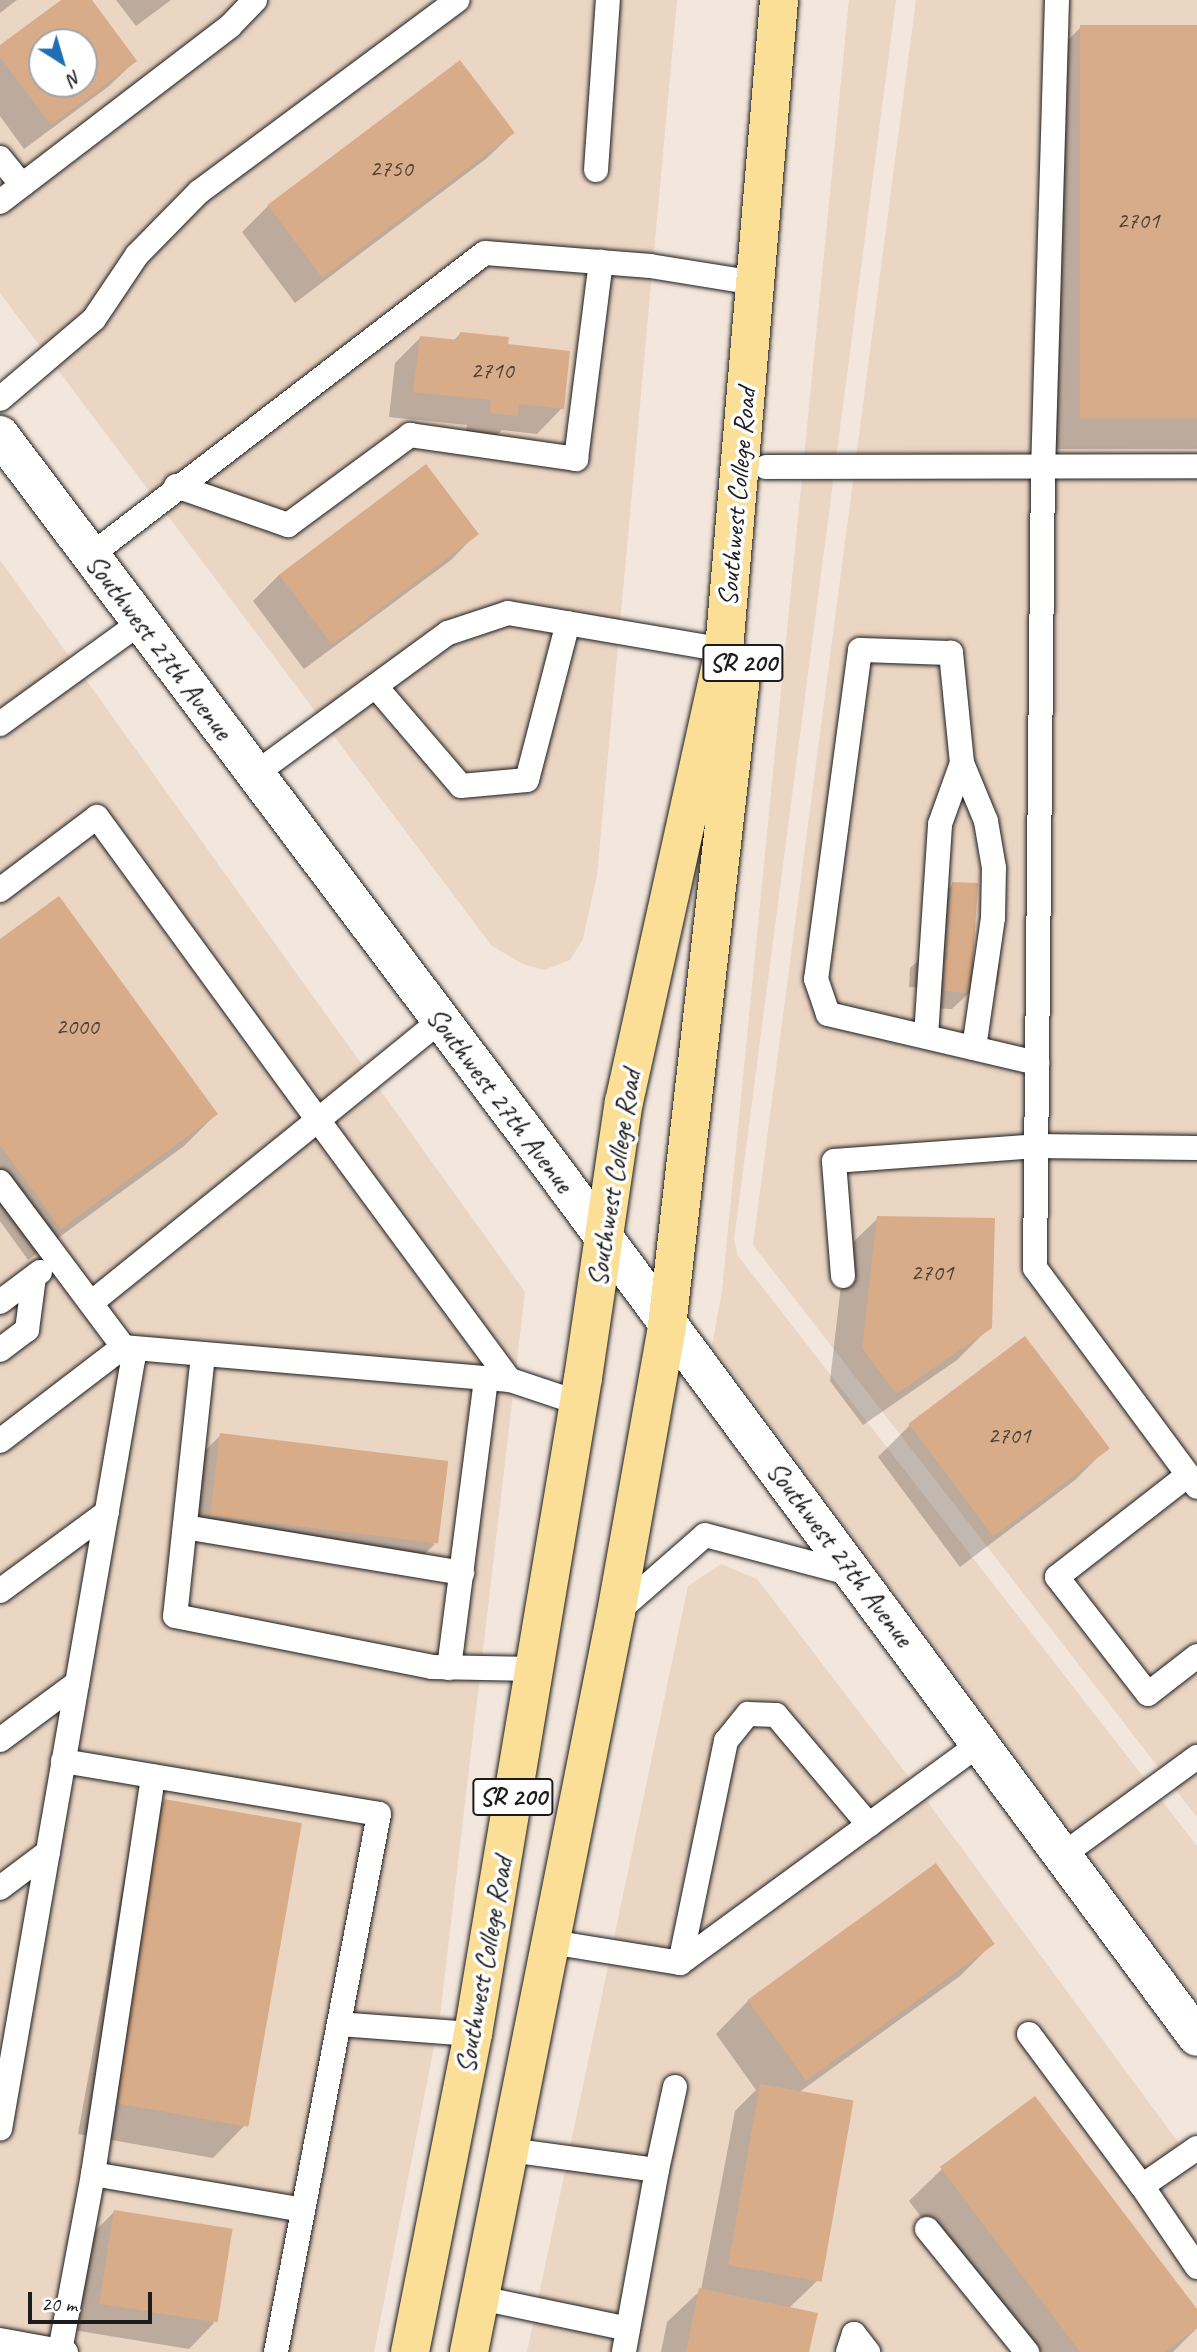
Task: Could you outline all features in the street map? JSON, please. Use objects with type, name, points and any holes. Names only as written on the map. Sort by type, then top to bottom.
[{"type":"main road","name":"Southwest College Road","points":[[410,2352],[474,2034],[579,1403],[624,1102],[724,650],[779,0]]},
{"type":"main road","name":"Southwest College Road","points":[[469,2352],[616,1613],[667,1326],[766,467],[806,0]]},
{"type":"main road","name":"Southwest 27th Avenue","points":[[0,435],[981,1742],[1197,2037]]},
{"type":"lane","points":[[0,202],[230,26],[255,0]]},
{"type":"lane","points":[[0,399],[94,319],[137,255],[199,192],[458,0]]},
{"type":"lane","points":[[596,170],[608,0]]},
{"type":"lane","points":[[1057,0],[1043,465],[1035,1268],[1193,1481],[1057,1577],[1148,1694],[1197,1656]]},
{"type":"lane","points":[[0,158],[22,185]]},
{"type":"lane","points":[[91,555],[176,486],[485,253],[601,262],[755,283]]},
{"type":"lane","points":[[176,486],[288,525],[410,435],[576,459],[601,262]]},
{"type":"lane","points":[[766,467],[1197,466]]},
{"type":"lane","points":[[255,774],[377,688],[448,633],[508,613],[724,650]]},
{"type":"lane","points":[[0,724],[141,622]]},
{"type":"lane","points":[[377,688],[461,786],[527,780],[568,623]]},
{"type":"lane","points":[[974,1048],[993,918],[994,868],[985,821],[962,763],[951,653],[860,650],[816,979],[828,1014],[1037,1063]]},
{"type":"lane","points":[[926,1037],[940,824],[962,763]]},
{"type":"lane","points":[[0,890],[97,817],[318,1120],[498,1381],[461,1573],[449,1668]]},
{"type":"lane","points":[[91,1303],[441,1020]]},
{"type":"lane","points":[[843,1276],[834,1161],[1036,1146],[1197,1148]]},
{"type":"lane","points":[[0,1182],[133,1360],[0,2129]]},
{"type":"lane","points":[[0,1302],[58,1259]]},
{"type":"lane","points":[[0,1350],[27,1331],[34,1277]]},
{"type":"lane","points":[[0,1441],[124,1347],[498,1381],[579,1403]]},
{"type":"lane","points":[[202,1355],[175,1616],[449,1668],[534,1669]]},
{"type":"lane","points":[[0,1591],[107,1511]]},
{"type":"lane","points":[[185,1527],[461,1573]]},
{"type":"lane","points":[[616,1613],[705,1535],[856,1575]]},
{"type":"lane","points":[[0,1740],[77,1683]]},
{"type":"lane","points":[[680,1963],[726,1741],[748,1714],[776,1715],[869,1825]]},
{"type":"lane","points":[[551,1942],[680,1963],[981,1742]]},
{"type":"lane","points":[[1064,1854],[1197,1757]]},
{"type":"lane","points":[[64,1761],[379,1814],[276,2352]]},
{"type":"lane","points":[[0,2340],[63,2351],[93,2174],[153,1776]]},
{"type":"lane","points":[[0,1888],[48,1852]]},
{"type":"lane","points":[[0,2030],[20,2014]]},
{"type":"lane","points":[[339,2024],[474,2034]]},
{"type":"lane","points":[[1029,2034],[1142,2186],[1197,2267]]},
{"type":"lane","points":[[480,2298],[626,2341],[675,2087]]},
{"type":"lane","points":[[1142,2186],[1197,2148]]},
{"type":"lane","points":[[509,2150],[657,2170]]},
{"type":"lane","points":[[93,2174],[303,2210]]},
{"type":"lane","points":[[927,2229],[1027,2352]]},
{"type":"lane","points":[[848,2352],[854,2334],[867,2352]]},
{"type":"shaded area","points":[[0,0],[677,0],[597,875],[583,939],[570,960],[544,970],[523,964],[492,946],[0,293]]},
{"type":"shaded area","points":[[849,0],[896,0],[734,1240],[738,1256],[1197,1846],[1197,2001],[712,1346],[722,1291]]},
{"type":"shaded area","points":[[916,0],[1197,0],[1197,1817],[753,1245]]},
{"type":"shaded area","points":[[0,560],[525,1292],[440,2016],[374,2352],[0,2352]]},
{"type":"shaded area","points":[[721,1564],[757,1579],[918,1789],[1197,2168],[1197,2352],[527,2352],[688,1586]]},
{"type":"building","points":[[61,0],[92,0],[137,61],[98,90],[98,28],[28,28],[28,94],[0,57],[0,45]]},
{"type":"building","points":[[1080,25],[1197,25],[1197,418],[1080,418]]},
{"type":"building","points":[[460,60],[515,133],[322,278],[268,205]]},
{"type":"building","points":[[31,98],[87,98],[51,125]]},
{"type":"building","points":[[460,332],[509,337],[508,344],[570,351],[564,409],[519,404],[518,416],[490,413],[491,400],[413,392],[420,336],[459,340]]},
{"type":"building","points":[[426,464],[479,534],[332,645],[279,575]]},
{"type":"building","points":[[952,882],[978,883],[973,962],[1000,964],[998,985],[972,983],[971,993],[945,991],[945,981],[916,979],[918,958],[947,960]]},
{"type":"building","points":[[59,896],[218,1114],[61,1229],[0,1145],[0,939]]},
{"type":"building","points":[[877,1216],[995,1218],[992,1328],[896,1394],[862,1348]]},
{"type":"building","points":[[1025,1336],[1110,1449],[993,1536],[908,1424]]},
{"type":"building","points":[[220,1433],[448,1461],[438,1543],[210,1515]]},
{"type":"building","points":[[164,1799],[302,1823],[248,2127],[111,2102]]},
{"type":"building","points":[[936,1863],[995,1944],[806,2081],[747,2000]]},
{"type":"building","points":[[760,2084],[854,2100],[822,2282],[728,2265]]},
{"type":"building","points":[[1035,2096],[1197,2309],[1197,2328],[1165,2352],[1080,2352],[940,2167]]},
{"type":"building","points":[[114,2210],[233,2229],[218,2323],[99,2304]]},
{"type":"building","points":[[699,2288],[818,2313],[809,2352],[686,2352]]}]
